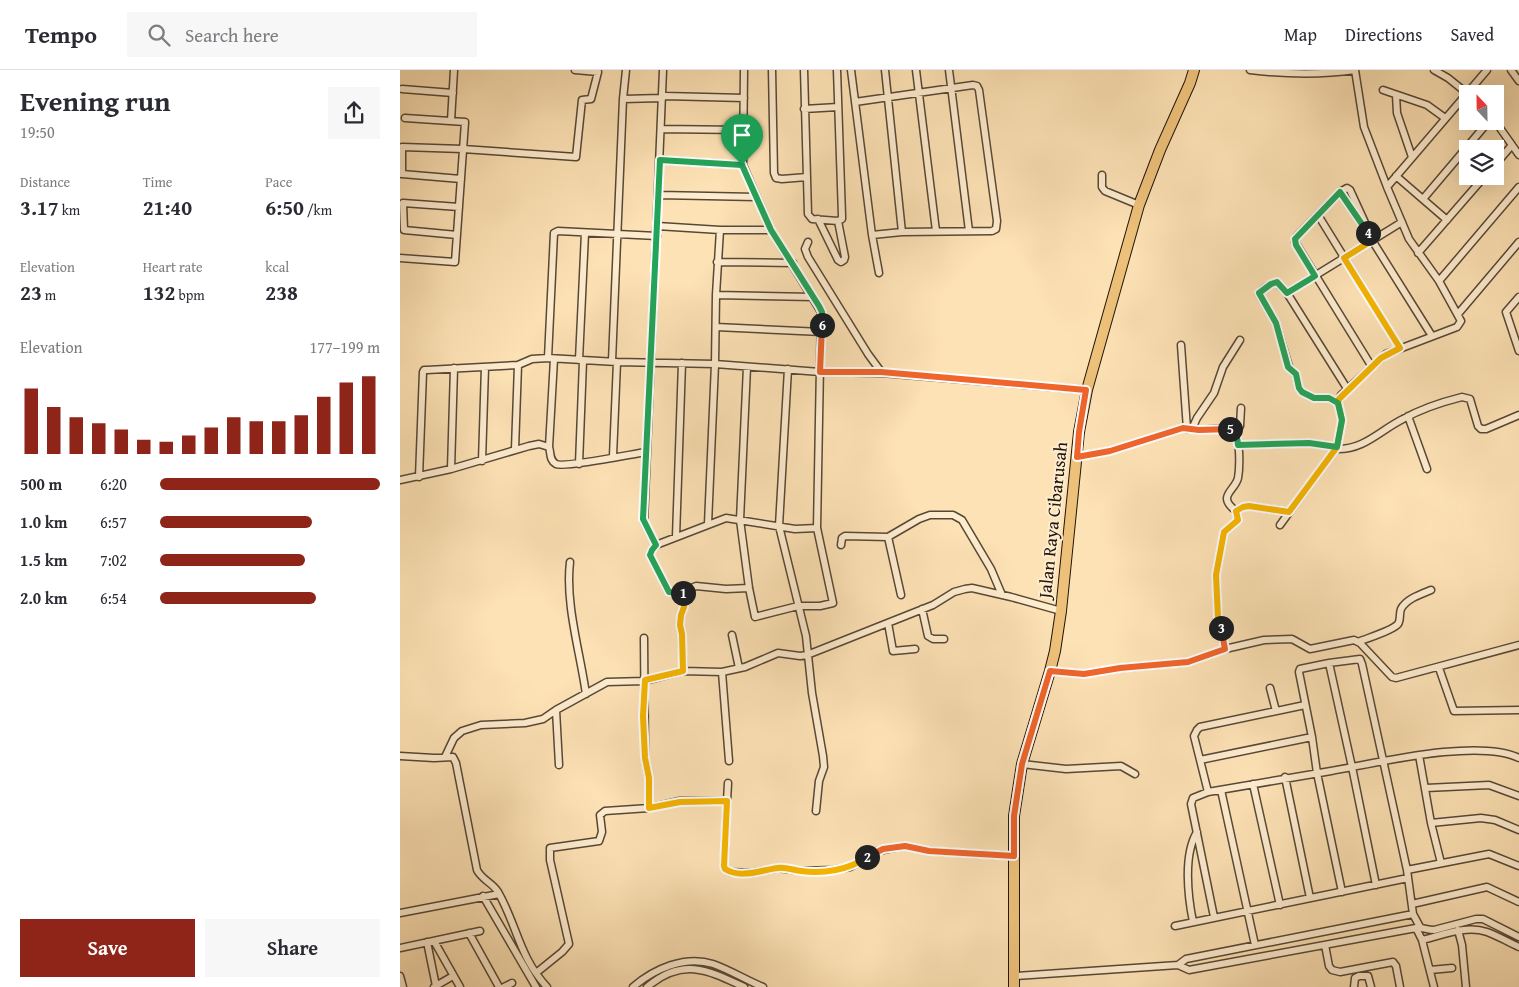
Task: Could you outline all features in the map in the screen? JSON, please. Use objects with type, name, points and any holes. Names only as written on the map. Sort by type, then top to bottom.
[{"type":"main road","name":"Jalan Raya Cibarusah","points":[[1014,987],[1014,816],[1022,764],[1050,671],[1061,611],[1079,432],[1086,390],[1139,205],[1194,70]]},
{"type":"street","points":[[450,121],[454,70]]},
{"type":"street","points":[[461,179],[402,174],[402,147],[463,149],[576,157],[582,100],[591,100],[598,72],[575,70]]},
{"type":"street","points":[[613,456],[617,233],[626,70]]},
{"type":"street","points":[[656,545],[643,519],[664,70]]},
{"type":"street","points":[[744,70],[742,165],[771,230],[822,312],[817,528],[833,603],[820,606],[798,606],[755,617],[740,520],[747,367]]},
{"type":"street","points":[[772,70],[774,174],[776,178],[782,179],[807,177]]},
{"type":"street","points":[[804,70],[808,214],[810,218],[838,221]]},
{"type":"street","points":[[837,70],[842,216],[838,221]]},
{"type":"street","points":[[851,70],[872,235],[879,273]]},
{"type":"street","points":[[885,70],[902,232]]},
{"type":"street","points":[[916,70],[936,231]]},
{"type":"street","points":[[949,70],[969,231]]},
{"type":"street","points":[[1250,70],[1337,73],[1355,70],[1364,126],[1387,187],[1418,253],[1439,281],[1460,321],[1457,327],[1386,354],[1341,395],[1338,403],[1342,420],[1337,448],[1280,525]]},
{"type":"street","points":[[1434,70],[1459,87]]},
{"type":"street","points":[[1474,85],[1487,70]]},
{"type":"street","points":[[1510,70],[1519,81]]},
{"type":"street","points":[[855,102],[975,85],[979,90],[997,221],[996,229],[992,231],[902,232],[872,235]]},
{"type":"street","points":[[402,89],[453,93]]},
{"type":"street","points":[[1383,90],[1396,96],[1416,100],[1427,105],[1445,118]]},
{"type":"street","points":[[623,99],[662,98],[665,96],[744,98]]},
{"type":"street","points":[[1396,96],[1397,113],[1412,157]]},
{"type":"street","points":[[1387,187],[1459,102]]},
{"type":"street","points":[[804,109],[838,107]]},
{"type":"street","points":[[400,258],[455,262],[465,122],[406,118]]},
{"type":"street","points":[[661,128],[743,130]]},
{"type":"street","points":[[1423,199],[1481,130]]},
{"type":"street","points":[[1501,130],[1519,155]]},
{"type":"street","points":[[1504,154],[1512,145]]},
{"type":"street","points":[[660,160],[742,165]]},
{"type":"street","points":[[1102,174],[1103,190],[1139,205]]},
{"type":"street","points":[[1396,176],[1447,220]]},
{"type":"street","points":[[1418,253],[1477,185]]},
{"type":"street","points":[[1439,281],[1519,187]]},
{"type":"street","points":[[1372,367],[1295,242],[1297,236],[1340,192],[1348,188],[1350,190],[1373,240],[1432,336]]},
{"type":"street","points":[[659,194],[756,197]]},
{"type":"street","points":[[457,234],[404,230],[403,203],[459,207]]},
{"type":"street","points":[[1318,215],[1400,348]]},
{"type":"street","points":[[818,219],[838,260],[841,262],[845,257],[838,221]]},
{"type":"street","points":[[1287,293],[1402,222]]},
{"type":"street","points":[[657,226],[720,230],[771,230]]},
{"type":"street","points":[[708,524],[715,364],[717,262],[720,230]]},
{"type":"street","points":[[646,452],[613,456],[579,464],[560,465],[551,459],[549,446],[554,233],[558,231],[657,236]]},
{"type":"street","points":[[579,464],[585,233]]},
{"type":"street","points":[[808,242],[805,249],[808,257],[868,354],[882,373]]},
{"type":"street","points":[[1458,314],[1518,244]]},
{"type":"street","points":[[717,262],[792,263]]},
{"type":"street","points":[[1338,403],[1329,398],[1314,398],[1306,395],[1299,388],[1296,374],[1288,367],[1276,323],[1259,294],[1277,282],[1287,293],[1348,390]]},
{"type":"street","points":[[716,295],[813,297]]},
{"type":"street","points":[[1519,297],[1506,312],[1517,339],[1519,351]]},
{"type":"street","points":[[716,327],[822,332]]},
{"type":"street","points":[[1190,429],[1214,393],[1223,367],[1240,340]]},
{"type":"street","points":[[1181,345],[1190,429]]},
{"type":"street","points":[[419,476],[424,370],[518,364],[532,359],[551,359],[715,364],[820,372],[870,372],[1086,390]]},
{"type":"street","points":[[676,537],[682,363]]},
{"type":"street","points":[[515,450],[518,364]]},
{"type":"street","points":[[482,461],[485,366]]},
{"type":"street","points":[[451,469],[454,368]]},
{"type":"street","points":[[788,369],[778,526],[806,636],[807,655],[824,761],[819,781],[816,811]]},
{"type":"street","points":[[1238,445],[1309,443],[1348,450],[1364,444],[1408,416],[1450,400],[1465,397],[1471,402],[1480,429],[1486,429],[1519,415]]},
{"type":"street","points":[[1225,649],[1218,618],[1216,575],[1224,532],[1238,520],[1236,511],[1228,501],[1228,495],[1238,478],[1236,432],[1240,426],[1241,408]]},
{"type":"street","points":[[1408,416],[1427,469]]},
{"type":"street","points":[[1077,457],[1110,451],[1179,430],[1228,428],[1236,432]]},
{"type":"street","points":[[400,480],[482,461],[534,445],[549,446]]},
{"type":"street","points":[[400,473],[408,479]]},
{"type":"street","points":[[1236,511],[1249,506],[1289,512]]},
{"type":"street","points":[[841,545],[842,538],[848,536],[888,537],[924,517],[942,514],[953,515],[962,520],[991,569],[1002,596]]},
{"type":"street","points":[[749,588],[726,589],[696,586],[683,592],[669,592],[650,555],[656,545],[722,519],[794,528],[817,528]]},
{"type":"street","points":[[888,537],[901,596]]},
{"type":"street","points":[[570,562],[568,579],[570,604],[586,694]]},
{"type":"street","points":[[445,757],[454,738],[462,731],[481,725],[534,722],[543,719],[607,682],[645,680],[683,671],[722,672],[739,668],[778,653],[807,655],[933,605],[954,592],[965,589],[972,588],[1061,611]]},
{"type":"street","points":[[1358,642],[1395,627],[1399,621],[1401,608],[1413,598],[1431,590]]},
{"type":"street","points":[[683,592],[684,607],[680,625],[683,671]]},
{"type":"street","points":[[922,609],[928,636],[932,639],[944,639]]},
{"type":"street","points":[[888,623],[893,651],[915,649]]},
{"type":"street","points":[[732,635],[739,668]]},
{"type":"street","points":[[644,638],[645,680],[643,716],[645,758],[649,778],[649,808]]},
{"type":"street","points":[[1050,671],[1084,674],[1120,668],[1188,662],[1225,649],[1264,640],[1292,640],[1310,649],[1349,640],[1358,642],[1394,678],[1438,668],[1519,645]]},
{"type":"street","points":[[1342,892],[1317,773],[1299,671],[1329,663],[1361,660],[1407,870],[1413,914],[1434,987]]},
{"type":"street","points":[[1329,663],[1376,885]]},
{"type":"street","points":[[1438,668],[1454,711],[1519,710]]},
{"type":"street","points":[[722,672],[729,761]]},
{"type":"street","points":[[1270,688],[1276,711]]},
{"type":"street","points":[[1208,792],[1194,736],[1200,727],[1306,705]]},
{"type":"street","points":[[556,710],[559,765]]},
{"type":"street","points":[[1200,760],[1312,737]]},
{"type":"street","points":[[1214,917],[1191,800],[1197,796],[1208,792],[1420,755],[1459,751],[1492,751],[1508,752],[1519,758]]},
{"type":"street","points":[[1420,755],[1431,823],[1441,863]]},
{"type":"street","points":[[400,756],[453,757],[456,763],[477,870],[482,878],[494,886],[499,894],[523,953],[547,987]]},
{"type":"street","points":[[1022,764],[1066,769],[1120,766],[1135,774]]},
{"type":"street","points":[[1285,778],[1310,898]]},
{"type":"street","points":[[728,783],[724,866],[730,872],[751,873],[778,868],[802,871],[833,870],[850,867],[878,851],[898,846],[929,851],[1014,856]]},
{"type":"street","points":[[1253,784],[1280,904]]},
{"type":"street","points":[[1426,788],[1489,785],[1519,796]]},
{"type":"street","points":[[1221,790],[1255,946]]},
{"type":"street","points":[[536,973],[569,944],[550,860],[550,848],[599,841],[602,832],[601,813],[607,811],[649,808],[680,802],[727,801]]},
{"type":"street","points":[[1431,823],[1481,818],[1495,820],[1519,830]]},
{"type":"street","points":[[1193,922],[1188,893],[1188,877],[1191,847],[1197,832]]},
{"type":"street","points":[[1407,870],[1490,854],[1519,866]]},
{"type":"street","points":[[1174,926],[1408,878]]},
{"type":"street","points":[[1412,904],[1487,887],[1519,902]]},
{"type":"street","points":[[400,913],[499,894]]},
{"type":"street","points":[[484,896],[536,987]]},
{"type":"street","points":[[1178,965],[1186,959],[1413,914]]},
{"type":"street","points":[[1015,976],[1178,965],[1189,970],[1418,928],[1434,930],[1476,919],[1483,919],[1519,936]]},
{"type":"street","points":[[1422,940],[1458,930],[1486,932],[1519,947]]},
{"type":"street","points":[[1458,930],[1462,945],[1466,987]]},
{"type":"street","points":[[400,948],[480,931]]},
{"type":"street","points":[[469,933],[499,987]]},
{"type":"street","points":[[430,942],[460,987]]},
{"type":"street","points":[[430,942],[435,987],[454,976]]},
{"type":"street","points":[[1325,945],[1329,966],[1332,970],[1340,972],[1393,962],[1396,966],[1400,987]]},
{"type":"street","points":[[634,987],[660,969],[693,961],[712,964],[763,987]]},
{"type":"street","points":[[1430,970],[1452,968]]},
{"type":"street","points":[[647,987],[654,981],[672,973],[692,969],[710,972],[744,987]]},
{"type":"street","points":[[400,976],[403,987]]},
{"type":"street","points":[[1354,987],[1355,978],[1358,976],[1368,976],[1371,987]]},
{"type":"street","points":[[504,987],[512,983]]},
{"type":"route","points":[[742,165],[660,160],[643,519],[656,545],[650,555],[669,592],[683,592],[684,607],[680,625],[683,671],[645,680],[643,716],[645,758],[649,778],[649,808],[680,802],[727,801],[724,866],[730,872],[751,873],[778,868],[802,871],[833,870],[850,867],[878,851],[898,846],[929,851],[1014,856],[1014,816],[1022,764],[1050,671],[1084,674],[1110,669],[1188,662],[1225,649],[1218,618],[1216,575],[1225,529],[1232,526],[1238,520],[1236,511],[1243,507],[1249,506],[1289,512],[1336,450],[1337,447],[1342,420],[1342,414],[1338,403],[1341,395],[1386,354],[1400,348],[1344,258],[1373,240],[1340,192],[1295,239],[1296,245],[1315,276],[1287,293],[1277,282],[1259,293],[1276,323],[1288,367],[1296,374],[1299,388],[1306,395],[1314,398],[1329,398],[1338,403],[1342,420],[1340,431],[1337,447],[1309,443],[1238,445],[1237,434],[1232,429],[1199,430],[1183,428],[1110,451],[1077,457],[1086,390],[881,372],[820,372],[822,312],[771,230],[742,165]]}]
